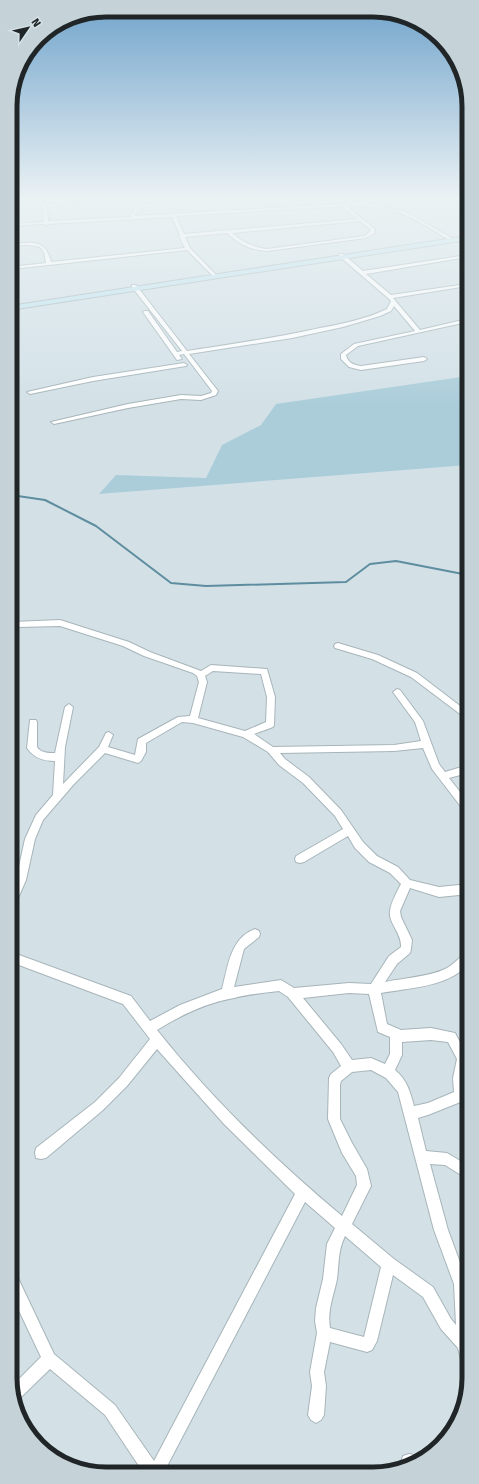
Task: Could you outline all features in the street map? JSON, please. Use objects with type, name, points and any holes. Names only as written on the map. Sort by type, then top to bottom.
[{"type":"street","points":[[17,267],[37,265]]},
{"type":"street","points":[[204,265],[214,276]]},
{"type":"street","points":[[17,307],[283,265]]},
{"type":"street","points":[[352,265],[391,299],[418,331]]},
{"type":"street","points":[[361,273],[409,265]]},
{"type":"street","points":[[17,304],[214,276]]},
{"type":"street","points":[[139,298],[144,292],[159,285]]},
{"type":"street","points":[[391,299],[462,286]]},
{"type":"street","points":[[132,288],[184,365]]},
{"type":"street","points":[[54,422],[150,402],[181,397],[200,398],[212,396],[214,391],[199,370],[139,298],[112,292]]},
{"type":"street","points":[[176,354],[292,336],[343,325],[378,315],[389,310],[392,306],[391,299]]},
{"type":"street","points":[[424,359],[361,368],[351,366],[344,359],[343,355],[356,345],[462,322]]},
{"type":"street","points":[[30,392],[93,379],[184,365],[199,370]]},
{"type":"street","points":[[17,624],[60,623],[126,644],[147,654],[196,671],[201,675],[203,682],[193,720]]},
{"type":"street","points":[[338,646],[375,657],[414,675],[462,712]]},
{"type":"street","points":[[201,675],[211,668],[264,671],[271,698],[270,725],[246,734]]},
{"type":"street","points":[[397,692],[419,721],[435,766],[462,801]]},
{"type":"street","points":[[58,795],[60,747],[69,707]]},
{"type":"street","points":[[103,749],[138,759],[141,752],[141,741],[181,719],[193,720],[246,734],[271,750],[282,762],[306,780],[324,797],[338,813],[359,845],[373,859],[394,870],[407,882],[418,887],[439,892],[462,891]]},
{"type":"street","points":[[33,722],[32,748],[36,754],[46,757],[59,757]]},
{"type":"street","points":[[17,877],[39,818],[58,795],[103,749],[109,735]]},
{"type":"street","points":[[271,750],[394,748],[426,744]]},
{"type":"street","points":[[442,776],[462,771]]},
{"type":"street","points":[[300,859],[349,830]]},
{"type":"street","points":[[407,882],[395,912],[407,940],[406,949],[393,960],[374,989],[382,1028],[401,1036],[431,1034],[451,1036],[462,1056]]},
{"type":"street","points":[[227,994],[235,959],[240,946],[254,934]]},
{"type":"street","points":[[17,959],[127,1000],[168,1053],[228,1120],[303,1192],[389,1264],[428,1292],[446,1324],[462,1341]]},
{"type":"street","points":[[292,993],[321,992],[349,988],[374,989],[445,975],[462,964]]},
{"type":"street","points":[[150,1028],[165,1018],[201,1002],[227,994],[281,985],[292,993],[338,1048],[349,1067]]},
{"type":"street","points":[[387,1072],[396,1055],[396,1033]]},
{"type":"street","points":[[41,1153],[99,1106],[123,1082],[158,1040]]},
{"type":"street","points":[[462,1063],[459,1078],[462,1088]]},
{"type":"street","points":[[316,1415],[319,1386],[317,1372],[324,1333],[322,1321],[323,1308],[330,1279],[334,1244],[364,1186],[362,1174],[347,1148],[334,1119],[335,1078],[349,1067],[370,1064],[387,1072],[400,1082],[404,1090],[441,1230],[461,1284],[462,1296]]},
{"type":"street","points":[[410,1113],[428,1109],[462,1096]]},
{"type":"street","points":[[422,1157],[447,1159],[462,1170]]},
{"type":"street","points":[[159,1467],[303,1192]]},
{"type":"street","points":[[324,1333],[367,1345],[370,1341],[389,1264]]},
{"type":"street","points":[[17,1291],[49,1359],[110,1410],[149,1467]]},
{"type":"street","points":[[18,1391],[49,1359]]},
{"type":"shaded area","points":[[462,377],[462,465],[99,494],[116,475],[206,478],[222,445],[261,425],[276,404]]},
{"type":"waterway","points":[[17,496],[45,500],[96,526],[171,583],[206,586],[346,582],[370,564],[396,561],[462,574]]}]
